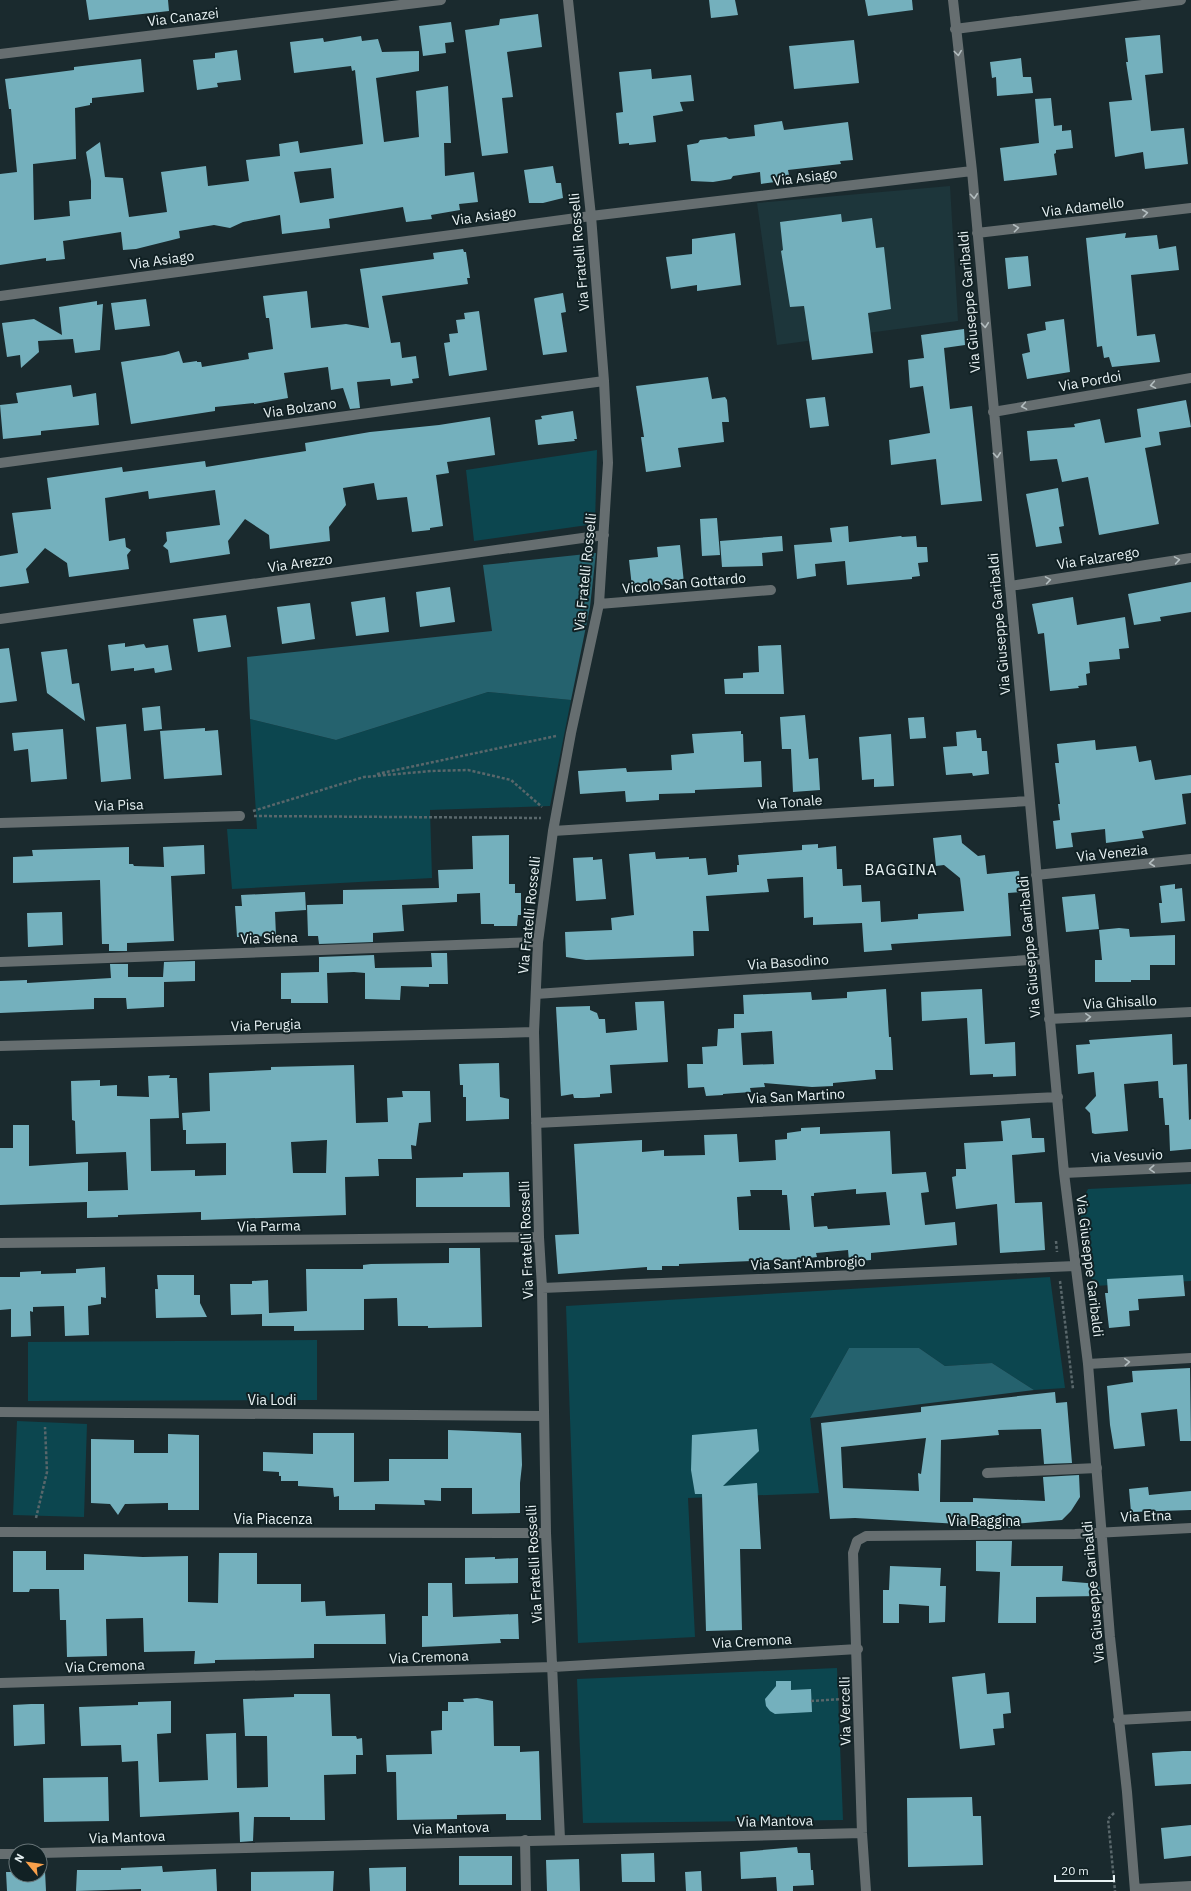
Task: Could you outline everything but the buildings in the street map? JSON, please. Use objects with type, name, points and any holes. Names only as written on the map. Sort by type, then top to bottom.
[{"type":"street","name":"Via Canazei","points":[[0,54],[441,0]]},
{"type":"street","name":"Via Fratelli Rosselli","points":[[560,1839],[546,1533],[542,1288],[539,1237],[534,1032],[538,942],[555,818],[571,733],[599,604],[608,463],[604,381],[591,216],[568,0]]},
{"type":"street","name":"Via Giuseppe Garibaldi","points":[[953,0],[955,29],[972,171],[1043,959],[1058,1097],[1064,1173],[1088,1364],[1101,1532],[1118,1720],[1127,1792],[1135,1890]]},
{"type":"street","points":[[955,29],[1181,0]]},
{"type":"street","name":"Via Asiago","points":[[0,296],[591,216],[972,171]]},
{"type":"street","name":"Via Adamello","points":[[977,233],[1191,208]]},
{"type":"street","name":"Via Pordoi","points":[[993,412],[1191,378]]},
{"type":"street","name":"Via Bolzano","points":[[0,463],[604,381]]},
{"type":"street","name":"Via Arezzo","points":[[0,619],[604,535]]},
{"type":"street","name":"Via Falzarego","points":[[1010,586],[1191,558]]},
{"type":"street","name":"Vicolo San Gottardo","points":[[599,604],[771,590]]},
{"type":"street","name":"Via Tonale","points":[[553,832],[1029,801]]},
{"type":"street","name":"Via Pisa","points":[[0,823],[240,816]]},
{"type":"street","name":"Via Venezia","points":[[1036,875],[1191,859]]},
{"type":"street","name":"Via Siena","points":[[0,962],[538,942]]},
{"type":"street","name":"Via Basodino","points":[[536,994],[1043,959]]},
{"type":"street","name":"Via Ghisallo","points":[[1049,1019],[1191,1012]]},
{"type":"street","name":"Via Perugia","points":[[0,1046],[534,1032]]},
{"type":"street","name":"Via San Martino","points":[[536,1123],[1058,1097]]},
{"type":"street","name":"Via Vesuvio","points":[[1064,1173],[1191,1167]]},
{"type":"street","name":"Via Parma","points":[[0,1243],[539,1237]]},
{"type":"street","name":"Via Sant'Ambrogio","points":[[542,1288],[1075,1266]]},
{"type":"street","points":[[1088,1364],[1191,1358]]},
{"type":"street","name":"Via Lodi","points":[[0,1412],[544,1416]]},
{"type":"street","points":[[987,1473],[1097,1468]]},
{"type":"street","name":"Via Etna","points":[[1101,1532],[1191,1528]]},
{"type":"street","name":"Via Piacenza","points":[[0,1532],[546,1533]]},
{"type":"street","name":"Via Baggina","points":[[866,1536],[1075,1534],[1101,1532]]},
{"type":"street","name":"Via Vercelli","points":[[866,1536],[857,1542],[853,1553],[858,1649],[862,1833],[866,1891]]},
{"type":"street","name":"Via Cremona","points":[[0,1683],[553,1667],[858,1649]]},
{"type":"street","points":[[1118,1720],[1191,1716]]},
{"type":"street","name":"Via Mantova","points":[[48,1853],[560,1839],[862,1833]]},
{"type":"street","points":[[525,1840],[526,1891]]},
{"type":"street","points":[[1135,1890],[1191,1886]]},
{"type":"path","points":[[240,816],[364,777],[571,733]]},
{"type":"path","points":[[364,777],[431,770],[468,770],[491,774],[512,780],[555,818]]},
{"type":"path","points":[[240,816],[555,818]]},
{"type":"path","points":[[32,1532],[47,1472],[44,1413]]},
{"type":"path","points":[[811,1701],[859,1698]]},
{"type":"shaded area","points":[[950,186],[958,321],[777,345],[757,203]]},
{"type":"shaded area","points":[[597,450],[595,524],[474,541],[466,470]]},
{"type":"shaded area","points":[[596,553],[590,607],[571,700],[488,692],[336,740],[250,719],[247,657],[492,631],[483,565]]},
{"type":"shaded area","points":[[488,692],[571,700],[550,806],[430,810],[432,878],[232,889],[227,829],[257,829],[250,719],[336,740]]},
{"type":"shaded area","points":[[1191,1184],[1191,1281],[1093,1286],[1079,1206],[1088,1189]]},
{"type":"shaded area","points":[[1050,1277],[1065,1388],[1034,1390],[992,1363],[945,1366],[919,1348],[849,1348],[810,1418],[819,1493],[688,1498],[695,1637],[578,1643],[566,1306]]},
{"type":"shaded area","points":[[317,1340],[317,1400],[28,1401],[28,1342]]},
{"type":"shaded area","points":[[849,1348],[919,1348],[945,1366],[992,1363],[1034,1390],[810,1418]]},
{"type":"shaded area","points":[[17,1421],[87,1424],[84,1517],[13,1515]]},
{"type":"shaded area","points":[[837,1668],[843,1820],[583,1823],[577,1679]]},
{"type":"district","name":"BAGGINA","points":[[901,869]]}]
